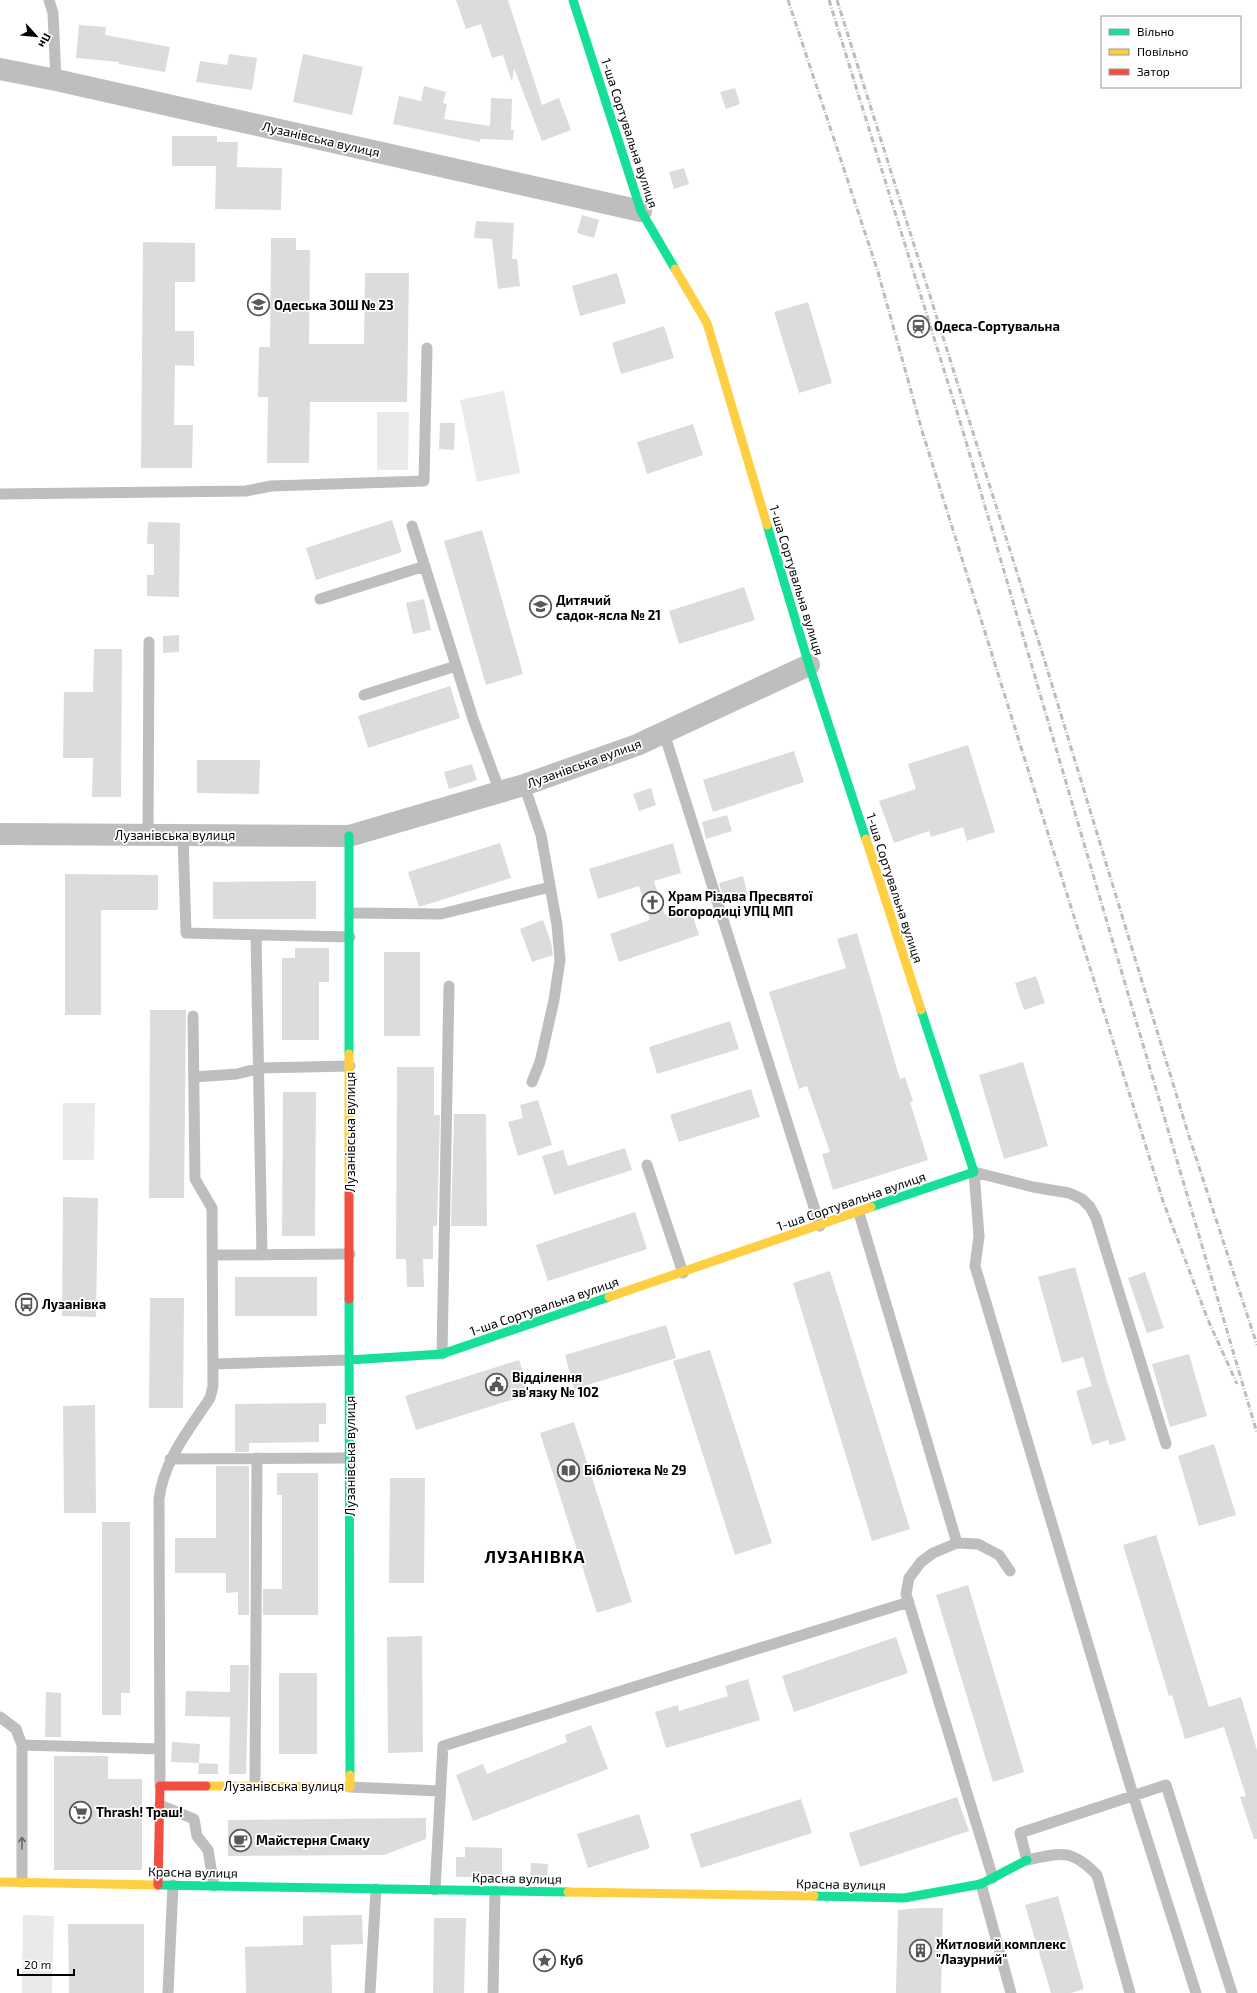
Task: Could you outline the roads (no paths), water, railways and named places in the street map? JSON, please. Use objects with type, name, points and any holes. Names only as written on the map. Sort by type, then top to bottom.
[{"type":"street","name":"1-ша Сортувальна вулиця","points":[[350,1360],[442,1354],[859,1213],[974,1172],[809,665],[707,323],[641,211],[573,0]]},
{"type":"street","name":"Лузанівська вулиця","points":[[0,69],[56,80],[641,211]]},
{"type":"street","name":"Лузанівська вулиця","points":[[0,834],[349,836],[524,785],[637,745],[809,665]]},
{"type":"street","name":"Лузанівська вулиця","points":[[160,1786],[350,1787],[349,836]]},
{"type":"street","points":[[158,1885],[160,1786]]},
{"type":"street","name":"Красна вулиця","points":[[0,1882],[904,1898],[981,1884],[1027,1860]]},
{"type":"lane","points":[[50,0],[53,13],[56,80]]},
{"type":"lane","points":[[0,494],[246,491],[271,486],[424,481],[427,348]]},
{"type":"lane","points":[[412,526],[473,719],[500,792]]},
{"type":"lane","points":[[320,599],[425,566]]},
{"type":"lane","points":[[148,835],[149,642]]},
{"type":"lane","points":[[364,695],[456,666]]},
{"type":"lane","points":[[664,733],[820,1226]]},
{"type":"lane","points":[[524,785],[541,835],[558,925],[560,960],[554,1000],[540,1062],[532,1082]]},
{"type":"lane","points":[[182,835],[186,933],[350,937]]},
{"type":"lane","points":[[350,913],[441,914],[550,887]]},
{"type":"lane","points":[[256,935],[260,1068],[262,1255]]},
{"type":"lane","points":[[442,1354],[449,986]]},
{"type":"lane","points":[[160,1786],[159,1499],[164,1472],[170,1459],[210,1398],[213,1386],[214,1364],[212,1208],[195,1179],[193,1016]]},
{"type":"lane","points":[[194,1077],[238,1074],[260,1068],[350,1066]]},
{"type":"lane","points":[[647,1165],[683,1272]]},
{"type":"lane","points":[[1166,1444],[1096,1218],[1090,1207],[1082,1200],[1069,1193],[1033,1187],[974,1172],[979,1236],[975,1266],[1133,1795],[1196,1993]]},
{"type":"lane","points":[[859,1213],[957,1543]]},
{"type":"lane","points":[[213,1255],[350,1254]]},
{"type":"lane","points":[[214,1364],[350,1360]]},
{"type":"lane","points":[[255,1787],[257,1458]]},
{"type":"lane","points":[[170,1459],[350,1458]]},
{"type":"lane","points":[[993,1878],[906,1594],[909,1578],[920,1562],[933,1553],[957,1543],[978,1544],[999,1555],[1010,1571]]},
{"type":"lane","points":[[434,1890],[443,1746],[908,1602]]},
{"type":"lane","points":[[0,1717],[16,1729],[22,1745],[22,1882]]},
{"type":"lane","points":[[22,1745],[160,1748]]},
{"type":"lane","points":[[1130,1993],[1097,1875],[1085,1863],[1072,1856],[1057,1854],[1027,1860],[1020,1833],[1166,1785],[1232,1993]]},
{"type":"lane","points":[[350,1787],[440,1791]]},
{"type":"lane","points":[[160,1805],[194,1819],[197,1836],[208,1850],[214,1886]]},
{"type":"lane","points":[[981,1884],[1011,1993]]},
{"type":"lane","points":[[168,1993],[173,1885]]},
{"type":"lane","points":[[370,1993],[376,1889]]},
{"type":"lane","points":[[493,1993],[495,1891]]},
{"type":"railway","points":[[788,0],[878,272],[923,434],[1163,1201],[1208,1320],[1237,1384]]},
{"type":"railway","points":[[829,0],[962,428],[1257,1433]]},
{"type":"railway","points":[[837,0],[1042,652],[1188,1133],[1257,1345]]},
{"type":"place","name":"Одеська ЗОШ № 23","points":[[259,305]]},
{"type":"place","name":"Одеса-Сортувальна","points":[[919,326]]},
{"type":"place","name":"Дитячий садок-ясла № 21","points":[[541,607]]},
{"type":"place","name":"Храм Різдва Пресвятої Богородиці УПЦ МП","points":[[653,903]]},
{"type":"place","name":"Лузанівка","points":[[26,1304]]},
{"type":"place","name":"Відділення зв'язку № 102","points":[[496,1384]]},
{"type":"place","name":"Бібліотека № 29","points":[[568,1470]]},
{"type":"place","name":"Thrash! Траш!","points":[[81,1812]]},
{"type":"place","name":"Майстерня Смаку","points":[[241,1840]]},
{"type":"place","name":"Житловий комплекс \"Лазурний\"","points":[[920,1951]]},
{"type":"place","name":"Куб","points":[[545,1960]]},
{"type":"district","name":"ЛУЗАНІВКА","points":[[535,1557]]}]
